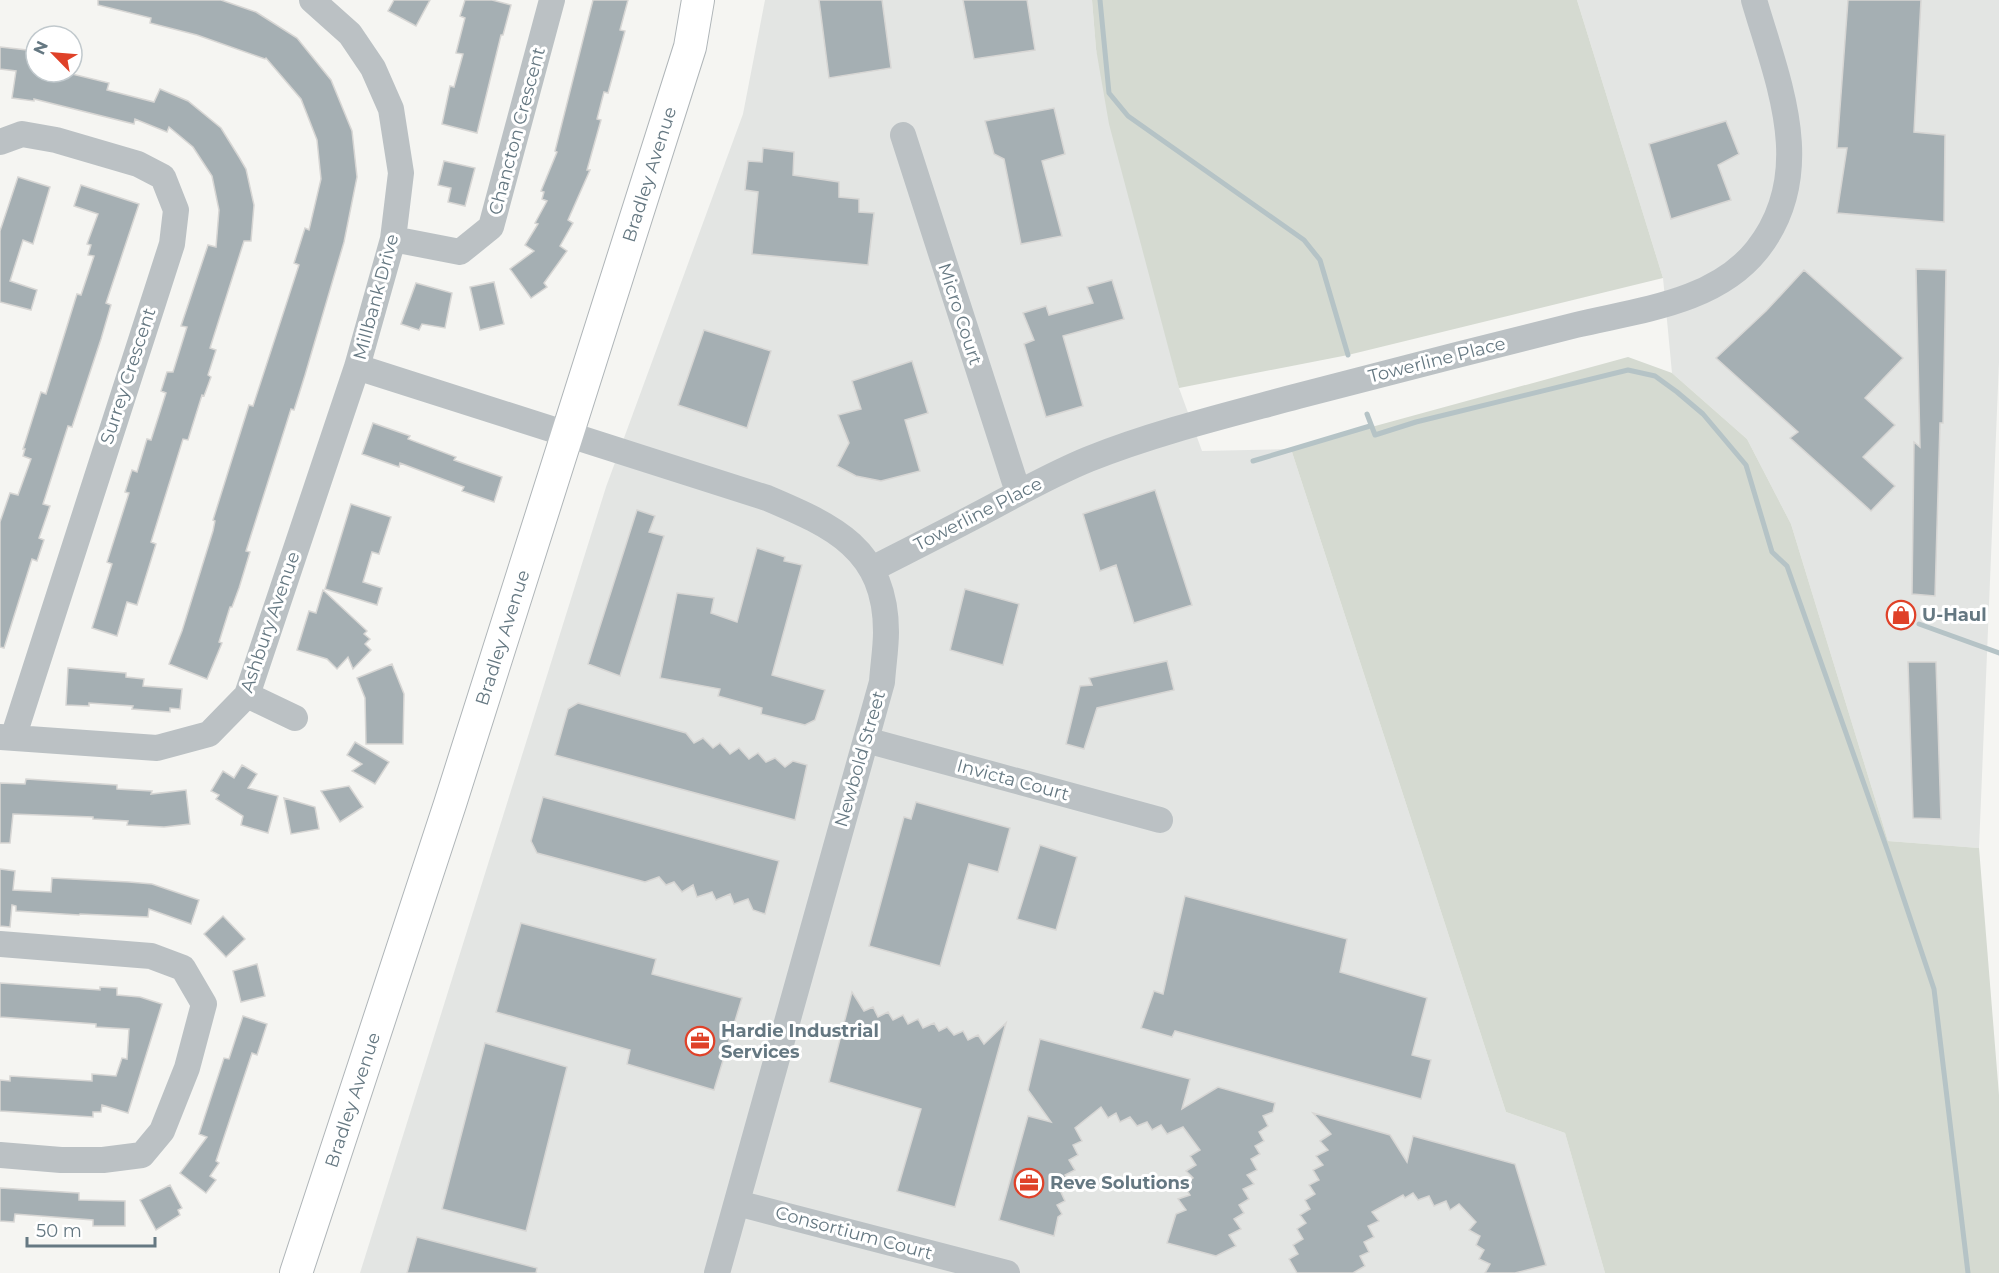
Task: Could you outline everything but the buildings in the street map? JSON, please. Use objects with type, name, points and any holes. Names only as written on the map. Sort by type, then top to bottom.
[{"type":"main road","name":"Bradley Avenue","points":[[296,1273],[450,804],[690,47],[698,0]]},
{"type":"street","name":"Millbank Drive","points":[[312,0],[350,34],[373,68],[391,109],[401,173],[393,239],[357,367],[567,435]]},
{"type":"street","name":"Chancton Crescent","points":[[393,239],[460,252],[491,226],[552,0]]},
{"type":"street","name":"Towerline Place","points":[[872,570],[1018,492],[1086,460],[1160,432],[1467,351],[1655,306],[1713,287],[1730,276],[1759,248],[1775,222],[1788,183],[1791,163],[1788,123],[1754,0]]},
{"type":"street","name":"Surrey Crescent","points":[[0,142],[22,134],[56,140],[138,164],[163,177],[176,210],[171,244],[7,737]]},
{"type":"street","name":"Micro Court","points":[[903,135],[1018,492]]},
{"type":"street","name":"Ashbury Avenue","points":[[7,737],[157,748],[209,735],[247,695],[357,367]]},
{"type":"street","name":"Newbold Street","points":[[567,435],[766,498],[813,517],[831,527],[855,546],[872,570],[884,602],[886,632],[882,682],[717,1273]]},
{"type":"street","points":[[247,695],[295,718]]},
{"type":"street","name":"Invicta Court","points":[[866,740],[1160,820]]},
{"type":"street","points":[[0,944],[151,956],[183,968],[204,1004],[187,1068],[162,1131],[142,1155],[103,1160],[61,1160],[0,1155]]},
{"type":"street","name":"Consortium Court","points":[[737,1203],[1007,1273]]},
{"type":"shaded area","points":[[765,0],[1092,0],[1096,49],[1179,388],[1202,451],[1291,449],[1506,1112],[1565,1133],[1605,1273],[360,1273],[606,487],[743,114]]},
{"type":"shaded area","points":[[1092,0],[1577,0],[1663,278],[1348,355],[1179,388],[1109,124],[1096,49]]},
{"type":"shaded area","points":[[1577,0],[1999,0],[1999,362],[1979,848],[1888,841],[1791,524],[1747,439],[1672,373],[1663,278]]},
{"type":"shaded area","points":[[1628,357],[1672,373],[1747,439],[1791,524],[1888,841],[1979,848],[1999,1095],[1999,1273],[1605,1273],[1565,1133],[1506,1112],[1291,449]]},
{"type":"waterway","points":[[1100,0],[1109,93],[1128,116],[1304,240],[1320,260],[1348,355]]},
{"type":"waterway","points":[[1367,414],[1375,435],[1416,422],[1628,370],[1655,376],[1677,392],[1703,414],[1746,465],[1772,552],[1787,566],[1934,989],[1968,1273]]},
{"type":"waterway","points":[[1253,461],[1372,427]]},
{"type":"waterway","points":[[1919,624],[1999,653]]},
{"type":"place","name":"U-Haul","points":[[1901,615]]},
{"type":"place","name":"Hardie Industrial Services","points":[[700,1041]]},
{"type":"place","name":"Reve Solutions","points":[[1029,1183]]}]
